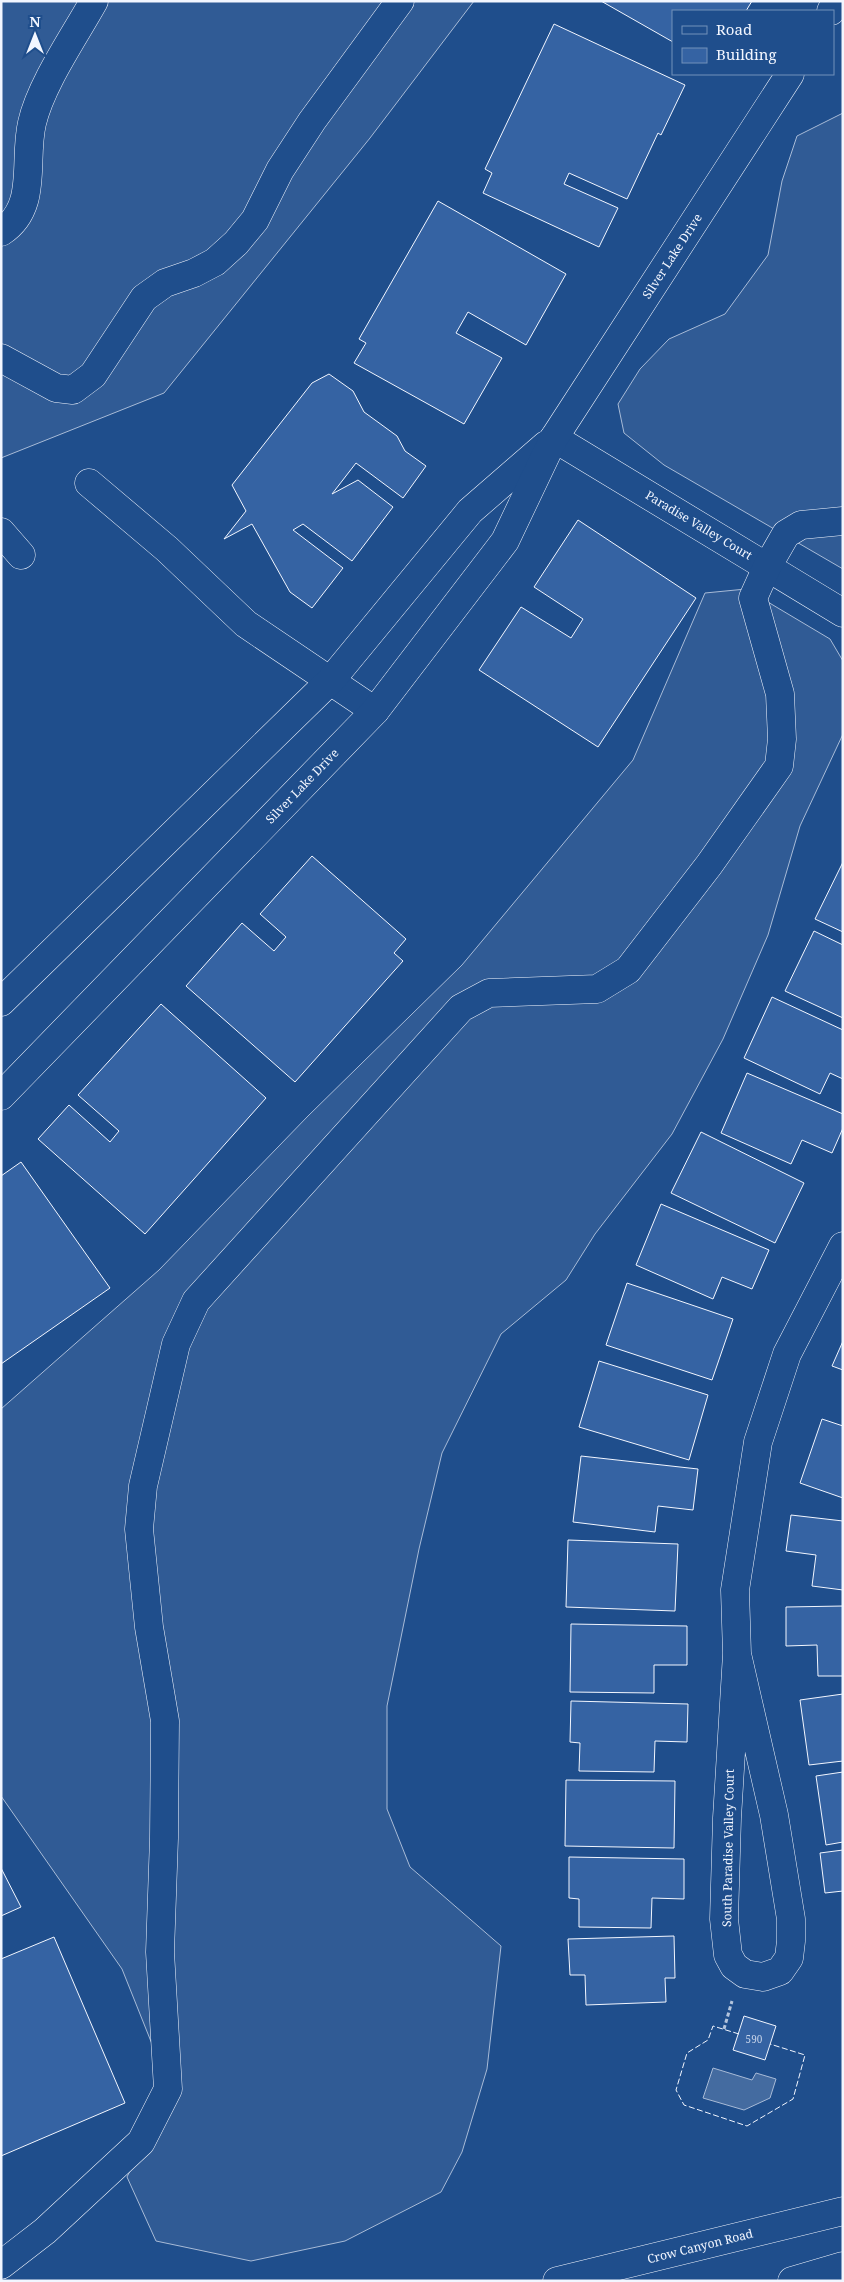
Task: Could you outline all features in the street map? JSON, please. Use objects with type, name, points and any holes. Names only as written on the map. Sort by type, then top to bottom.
[{"type":"street","points":[[1,232],[10,226],[24,205],[32,123],[43,91],[94,1]]},
{"type":"street","points":[[1,358],[56,388],[73,390],[93,375],[144,298],[165,283],[194,273],[215,262],[236,243],[255,220],[280,170],[312,120],[400,1]]},
{"type":"street","name":"Silver Lake Drive","points":[[1,1096],[375,711],[505,541],[554,438],[789,75]]},
{"type":"street","name":"Silver Lake Drive","points":[[1,1002],[330,680],[470,511],[554,438]]},
{"type":"street","name":"Paradise Valley Court","points":[[554,438],[843,612]]},
{"type":"street","points":[[89,483],[167,549],[246,624],[375,711]]},
{"type":"street","points":[[1,2265],[45,2232],[141,2142],[168,2089],[160,1952],[164,1838],[165,1721],[149,1627],[139,1529],[143,1486],[176,1344],[196,1301],[460,1008],[488,992],[597,989],[628,970],[709,865],[779,766],[782,739],[780,694],[753,598],[767,566],[786,534],[801,525],[843,522]]},
{"type":"street","points":[[1,532],[21,555]]},
{"type":"street","name":"South Paradise Valley Court","points":[[737,1654],[774,1814],[792,1941],[789,1958],[780,1971],[764,1977],[745,1974],[734,1966],[728,1955],[724,1919],[727,1818],[737,1654],[736,1590],[758,1442],[787,1354],[843,1246]]},
{"type":"street","name":"Crow Canyon Road","points":[[557,2281],[843,2211]]},
{"type":"street","points":[[792,2281],[843,2266]]},
{"type":"shaded area","points":[[1,1],[474,1],[370,138],[164,393],[1,458]]},
{"type":"shaded area","points":[[843,113],[843,569],[664,465],[624,433],[618,404],[640,369],[669,339],[725,314],[768,255],[782,181],[797,136]]},
{"type":"shaded area","points":[[746,589],[830,639],[843,661],[843,734],[800,826],[768,935],[723,1039],[672,1134],[595,1234],[566,1280],[501,1334],[442,1453],[419,1549],[387,1706],[387,1809],[410,1867],[501,1946],[487,2069],[462,2152],[441,2192],[345,2241],[251,2261],[156,2241],[127,2177],[170,2089],[122,1969],[1,1796],[1,1409],[159,1270],[308,1116],[462,965],[633,760],[705,593]]},
{"type":"shaded area","points":[[713,2068],[752,2080],[756,2073],[776,2079],[770,2098],[744,2110],[703,2098]]},
{"type":"building","points":[[601,1],[752,1],[747,10],[672,10],[672,41]]},
{"type":"building","points":[[554,24],[685,85],[661,135],[658,133],[627,199],[569,173],[564,184],[618,208],[599,247],[483,193],[492,173],[485,169]]},
{"type":"building","points":[[438,201],[566,274],[526,345],[468,312],[456,333],[502,358],[464,424],[354,363],[366,343],[359,339]]},
{"type":"building","points":[[329,374],[353,391],[364,412],[397,436],[405,451],[426,466],[403,498],[356,463],[332,494],[358,480],[393,507],[352,561],[303,524],[293,530],[343,568],[312,608],[290,592],[252,524],[224,539],[246,511],[232,485],[312,383]]},
{"type":"building","points":[[578,520],[696,598],[598,747],[479,670],[521,607],[571,638],[583,619],[534,587]]},
{"type":"building","points":[[312,856],[406,939],[394,953],[403,961],[295,1082],[186,986],[242,923],[274,951],[286,937],[260,914]]},
{"type":"building","points":[[843,862],[843,932],[815,919]]},
{"type":"building","points":[[814,931],[843,945],[843,1018],[785,991]]},
{"type":"building","points":[[772,997],[843,1030],[843,1079],[830,1073],[820,1094],[744,1058]]},
{"type":"building","points":[[161,1004],[266,1098],[145,1234],[38,1139],[69,1105],[110,1142],[119,1131],[78,1095]]},
{"type":"building","points":[[747,1073],[843,1114],[843,1128],[832,1153],[802,1140],[791,1164],[721,1133]]},
{"type":"building","points":[[701,1132],[804,1183],[775,1243],[671,1193]]},
{"type":"building","points":[[21,1162],[110,1288],[1,1364],[1,1176]]},
{"type":"building","points":[[661,1204],[769,1250],[752,1289],[722,1277],[713,1299],[636,1265]]},
{"type":"building","points":[[627,1283],[733,1319],[712,1380],[606,1345]]},
{"type":"building","points":[[843,1341],[843,1370],[832,1366]]},
{"type":"building","points":[[599,1361],[708,1395],[689,1460],[579,1427]]},
{"type":"building","points":[[822,1419],[843,1426],[843,1498],[800,1483]]},
{"type":"building","points":[[581,1456],[698,1469],[693,1510],[658,1506],[655,1532],[573,1522]]},
{"type":"building","points":[[791,1515],[843,1521],[843,1590],[812,1586],[816,1555],[786,1551]]},
{"type":"building","points":[[568,1540],[678,1544],[675,1611],[566,1607]]},
{"type":"building","points":[[843,1606],[843,1676],[818,1676],[817,1645],[786,1646],[786,1607]]},
{"type":"building","points":[[571,1624],[687,1626],[687,1665],[654,1665],[654,1693],[570,1692]]},
{"type":"building","points":[[843,1694],[843,1761],[809,1765],[800,1700]]},
{"type":"building","points":[[571,1701],[688,1704],[687,1742],[655,1741],[654,1772],[579,1771],[580,1743],[570,1742]]},
{"type":"building","points":[[843,1772],[843,1842],[826,1845],[816,1776]]},
{"type":"building","points":[[566,1780],[675,1781],[674,1848],[565,1846]]},
{"type":"building","points":[[843,1850],[843,1891],[825,1893],[820,1853]]},
{"type":"building","points":[[569,1857],[684,1859],[684,1899],[652,1898],[651,1928],[579,1927],[579,1899],[569,1898]]},
{"type":"building","points":[[1,1868],[21,1907],[1,1916]]},
{"type":"building","points":[[674,1936],[675,1978],[665,1978],[666,2002],[586,2005],[585,1975],[570,1975],[568,1939]]},
{"type":"building","points":[[54,1937],[125,2103],[1,2156],[1,1959]]},
{"type":"building","points":[[744,2016],[776,2026],[765,2060],[733,2050]]},
{"type":"fence","points":[[739,2034],[713,2026],[708,2040],[687,2053],[676,2090],[684,2105],[747,2126],[793,2099],[805,2055],[770,2044]]}]
